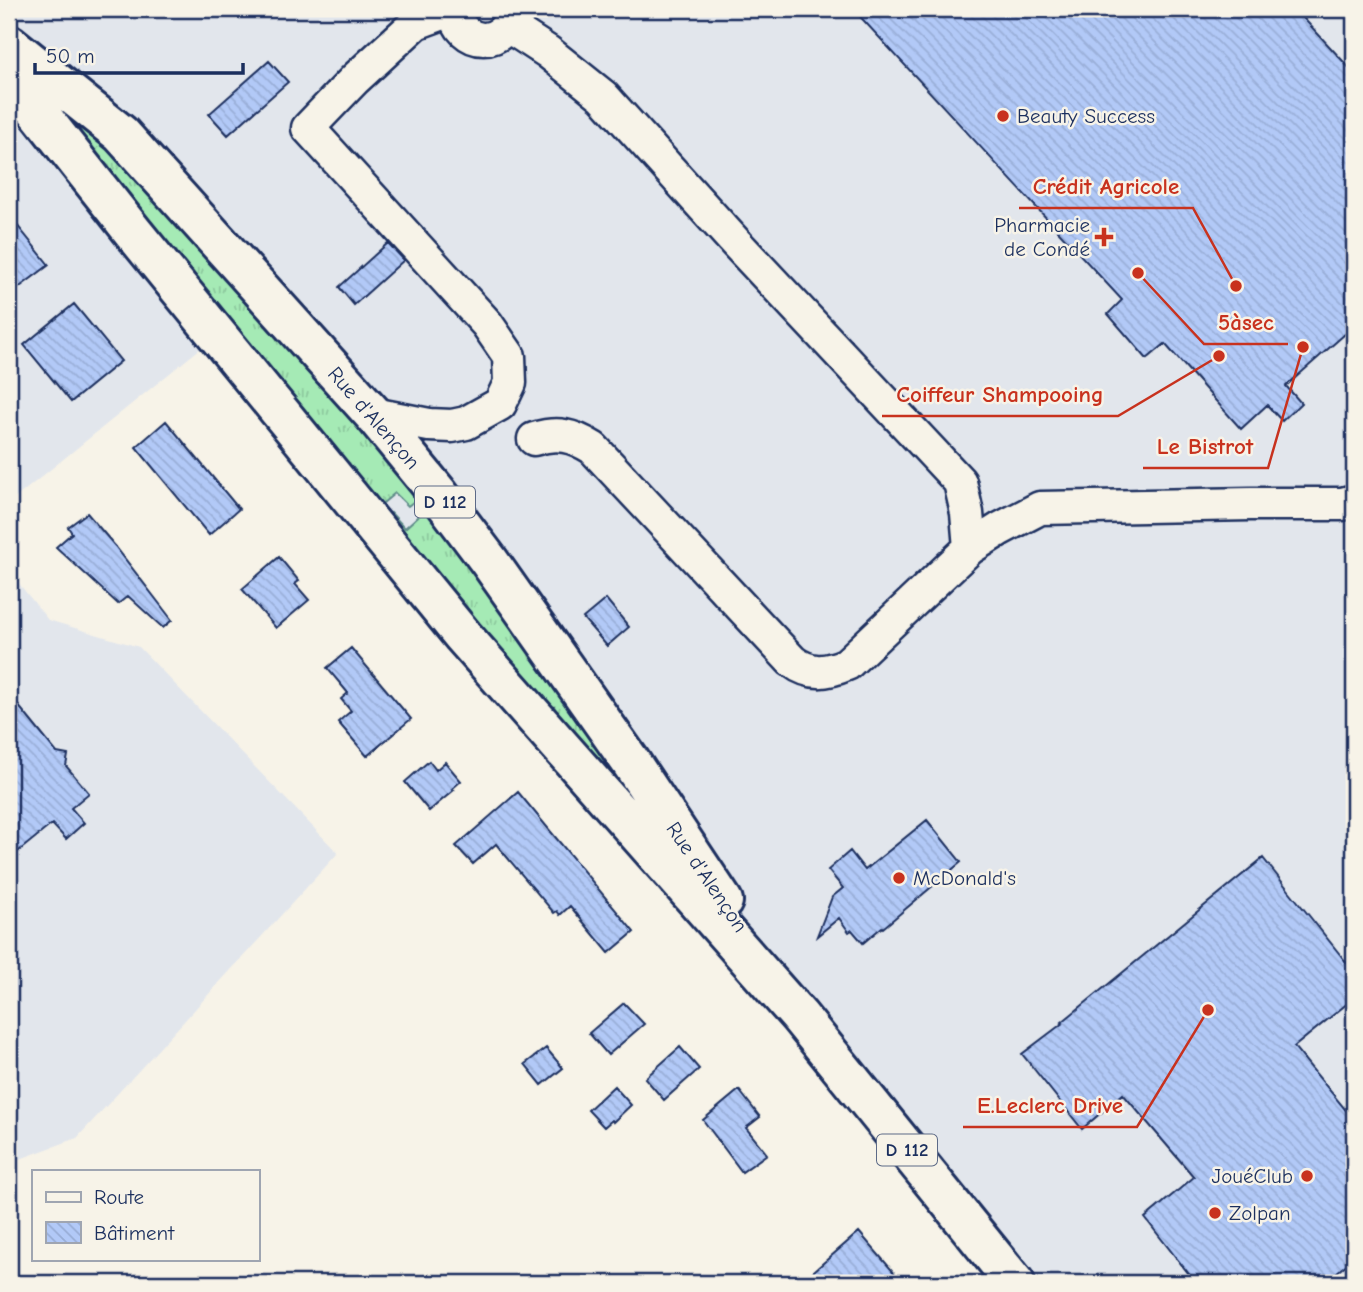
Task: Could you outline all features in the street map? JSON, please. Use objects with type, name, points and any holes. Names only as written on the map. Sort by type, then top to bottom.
[{"type":"main road","name":"Rue d'Alençon","points":[[9,44],[121,134],[373,414],[437,492],[505,583],[630,761],[799,1016]]},
{"type":"main road","name":"Rue d'Alençon","points":[[9,75],[133,232],[463,636],[799,1016],[1014,1283]]},
{"type":"street","points":[[373,414],[429,425],[452,426],[466,423],[500,404],[509,383],[509,356],[487,324],[307,128],[416,23],[454,9],[464,32],[483,39],[501,33],[510,18],[603,96],[736,243],[960,482],[967,513],[970,548]]},
{"type":"street","points":[[534,439],[561,436],[577,439],[593,448],[792,661],[800,667],[823,673],[847,664],[970,548],[1040,508],[1342,504],[1354,501]]},
{"type":"shaded area","points":[[9,9],[1354,9],[1354,1283],[1013,1283],[9,67]]},
{"type":"shaded area","points":[[9,77],[217,335],[9,503]]},
{"type":"shaded area","points":[[9,571],[48,620],[139,647],[338,853],[77,1138],[9,1163]]},
{"type":"green space","points":[[66,108],[121,159],[291,345],[419,497],[408,506],[395,493],[371,513],[57,115]]},
{"type":"green space","points":[[427,508],[654,811],[654,826],[380,524],[391,513],[405,528]]},
{"type":"building","points":[[853,9],[1295,9],[1354,73],[1354,326],[1286,386],[1301,403],[1282,421],[1267,405],[1241,429],[1165,344],[1147,359],[1108,314],[1122,300]]},
{"type":"building","points":[[269,61],[288,82],[228,135],[209,114]]},
{"type":"building","points":[[9,215],[49,265],[9,295]]},
{"type":"building","points":[[388,243],[404,260],[354,305],[339,287]]},
{"type":"building","points":[[74,304],[121,361],[71,402],[24,345]]},
{"type":"building","points":[[166,421],[239,509],[209,535],[136,447]]},
{"type":"building","points":[[87,513],[172,620],[163,628],[128,596],[118,604],[56,547],[72,533],[68,527]]},
{"type":"building","points":[[279,557],[299,581],[295,584],[309,600],[276,628],[242,589]]},
{"type":"building","points":[[606,599],[629,627],[607,646],[583,618]]},
{"type":"building","points":[[351,648],[411,719],[367,756],[338,722],[351,711],[341,699],[348,693],[327,668]]},
{"type":"building","points":[[9,694],[57,753],[68,755],[66,766],[89,793],[71,808],[84,823],[66,839],[52,824],[9,859]]},
{"type":"building","points":[[429,761],[436,770],[445,762],[461,781],[429,811],[405,782]]},
{"type":"building","points":[[518,792],[634,932],[609,953],[570,906],[560,915],[557,911],[554,913],[496,844],[473,864],[456,846]]},
{"type":"building","name":"McDonald's","points":[[927,820],[961,862],[863,943],[852,930],[849,932],[839,918],[817,936],[832,897],[843,888],[828,870],[850,851],[865,870]]},
{"type":"building","points":[[1263,858],[1354,972],[1354,998],[1294,1047],[1354,1120],[1354,1258],[1324,1283],[1196,1283],[1145,1218],[1194,1177],[1123,1094],[1082,1129],[1022,1054]]},
{"type":"building","points":[[624,1003],[644,1024],[608,1055],[589,1033]]},
{"type":"building","points":[[680,1047],[699,1069],[664,1100],[645,1078]]},
{"type":"building","points":[[546,1048],[563,1068],[542,1085],[525,1064]]},
{"type":"building","points":[[614,1086],[631,1105],[604,1127],[588,1110]]},
{"type":"building","points":[[739,1090],[760,1117],[746,1128],[767,1154],[742,1172],[703,1120]]},
{"type":"building","points":[[859,1232],[903,1283],[800,1283]]},
{"type":"place","name":"Beauty Success","points":[[1003,116]]},
{"type":"place","name":"Pharmacie de Condé","points":[[1104,237]]},
{"type":"place","name":"5àsec","points":[[1138,273]]},
{"type":"place","name":"Crédit Agricole","points":[[1236,286]]},
{"type":"place","name":"Le Bistrot","points":[[1303,347]]},
{"type":"place","name":"Coiffeur Shampooing","points":[[1219,356]]},
{"type":"place","name":"McDonald's","points":[[899,878]]},
{"type":"place","name":"E.Leclerc Drive","points":[[1208,1010]]},
{"type":"place","name":"JouéClub","points":[[1307,1176]]},
{"type":"place","name":"Zolpan","points":[[1215,1213]]}]
